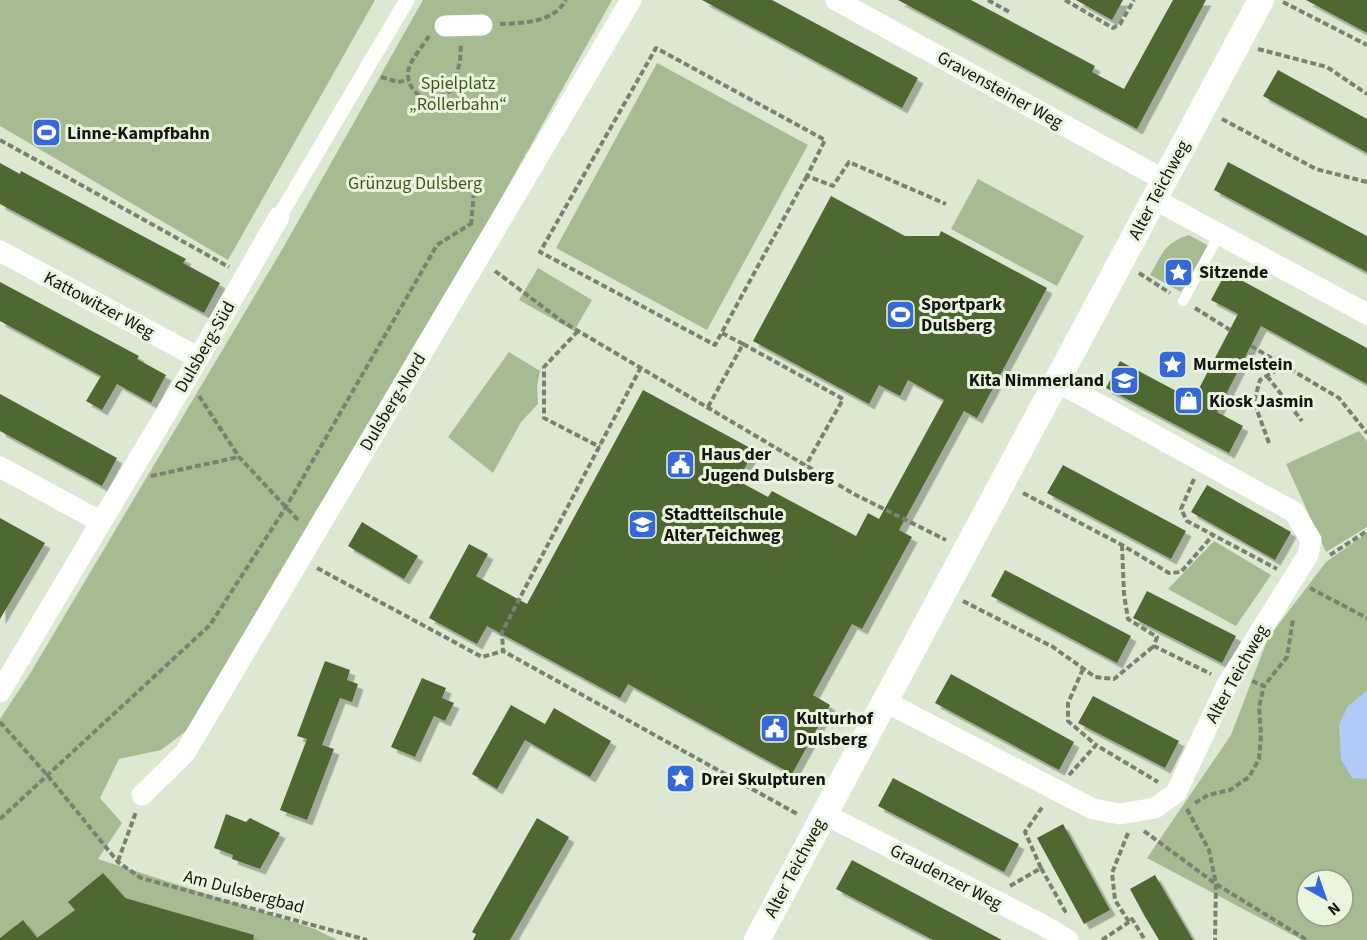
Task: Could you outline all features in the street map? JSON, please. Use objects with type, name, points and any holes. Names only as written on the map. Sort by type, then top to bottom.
[{"type":"street","name":"Dulsberg-Süd","points":[[0,692],[199,358],[406,0]]},
{"type":"street","name":"Dulsberg-Nord","points":[[142,795],[185,753],[631,0]]},
{"type":"street","name":"Gravensteiner Weg","points":[[836,0],[1159,190],[1220,235],[1367,314]]},
{"type":"street","name":"Alter Teichweg","points":[[757,940],[1261,0]]},
{"type":"street","points":[[445,26],[482,25]]},
{"type":"street","name":"Kattowitzer Weg","points":[[0,251],[199,358]]},
{"type":"street","name":"Alter Teichweg","points":[[1056,381],[1294,512],[1311,540],[1301,583],[1231,678],[1182,800]]},
{"type":"street","points":[[0,467],[101,522]]},
{"type":"street","points":[[884,701],[1094,809],[1120,814],[1155,808],[1182,800]]},
{"type":"street","name":"Graudenzer Weg","points":[[821,820],[1041,924],[1068,940]]},
{"type":"lane","points":[[1183,301],[1220,235]]},
{"type":"path","points":[[482,25],[538,21],[552,14],[566,0]]},
{"type":"path","points":[[988,0],[1011,13]]},
{"type":"path","points":[[1065,0],[1113,28],[1120,24],[1134,0]]},
{"type":"path","points":[[1279,0],[1367,45]]},
{"type":"path","points":[[445,26],[430,34],[409,68],[409,80],[414,92],[422,97],[435,99],[452,90],[460,62],[461,41]]},
{"type":"path","points":[[1237,44],[1327,67],[1367,94]]},
{"type":"path","points":[[656,48],[825,140],[807,176],[716,345],[540,252],[656,48]]},
{"type":"path","points":[[366,69],[386,79],[398,82],[409,80]]},
{"type":"path","points":[[1203,108],[1316,169],[1367,182]]},
{"type":"path","points":[[0,140],[245,276]]},
{"type":"path","points":[[807,176],[833,186],[849,162],[946,204]]},
{"type":"path","points":[[0,819],[210,625],[286,507],[437,245],[471,226],[477,216]]},
{"type":"path","points":[[478,258],[578,331],[854,494],[966,550]]},
{"type":"path","points":[[578,331],[544,367],[544,418],[600,447]]},
{"type":"path","points":[[722,333],[843,399],[806,465]]},
{"type":"path","points":[[708,406],[743,344]]},
{"type":"path","points":[[1251,346],[1339,398],[1367,433]]},
{"type":"path","points":[[1269,443],[1254,402],[1260,380],[1283,366]]},
{"type":"path","points":[[503,651],[502,633],[641,368]]},
{"type":"path","points":[[1267,376],[1302,421]]},
{"type":"path","points":[[187,378],[239,457],[286,507]]},
{"type":"path","points":[[125,482],[239,457]]},
{"type":"path","points":[[1202,462],[1181,509],[1187,521],[1367,618]]},
{"type":"path","points":[[1002,482],[1122,545],[1169,573],[1181,572],[1213,535]]},
{"type":"path","points":[[943,591],[1053,646],[1095,677],[1114,679],[1154,646],[1157,637],[1128,619],[1124,594],[1122,545]]},
{"type":"path","points":[[300,558],[482,657],[503,651],[821,820]]},
{"type":"path","points":[[1301,583],[1304,597]]},
{"type":"path","points":[[1215,940],[1216,884],[1209,850],[1182,800],[1230,790],[1249,777],[1259,759],[1261,735],[1259,707],[1264,686],[1287,657],[1293,616]]},
{"type":"path","points":[[1154,646],[1231,678],[1264,686]]},
{"type":"path","points":[[1083,669],[1068,703],[1068,721],[1096,745]]},
{"type":"path","name":"Am Dulsbergbad","points":[[0,722],[48,776],[118,862],[141,878],[367,940]]},
{"type":"path","points":[[118,862],[142,795]]},
{"type":"path","points":[[1120,814],[1216,884],[1290,932],[1307,940]]},
{"type":"path","points":[[1120,814],[1130,830],[1112,873],[1115,900],[1129,921]]},
{"type":"path","points":[[1041,868],[1065,911],[1041,924]]},
{"type":"path","points":[[1102,940],[1132,919],[1145,940]]},
{"type":"path","points":[[1290,932],[1293,940]]},
{"type":"green space","points":[[0,0],[375,0],[228,260],[0,126]]},
{"type":"green space","name":"Grünzug Dulsberg","points":[[423,0],[612,0],[475,245],[190,728],[161,750],[119,759],[100,798],[122,823],[98,859],[315,929],[337,940],[0,940],[0,719],[31,672],[283,248]]},
{"type":"green space","points":[[657,63],[808,145],[707,330],[556,248]]},
{"type":"green space","points":[[978,179],[1084,236],[1057,286],[951,229]]},
{"type":"green space","points":[[1189,235],[1209,246],[1181,292],[1150,275],[1169,245]]},
{"type":"green space","points":[[538,268],[592,300],[574,331],[519,300]]},
{"type":"green space","points":[[509,352],[540,371],[537,386],[538,404],[521,422],[493,473],[448,437]]},
{"type":"green space","points":[[1359,431],[1367,441],[1367,527],[1326,552],[1286,464]]},
{"type":"green space","points":[[1367,533],[1367,940],[1302,940],[1147,858],[1231,735],[1268,638],[1326,562]]},
{"type":"green space","points":[[1214,541],[1271,575],[1236,626],[1168,589]]},
{"type":"water","points":[[1366,691],[1367,779],[1352,778],[1341,759],[1339,725],[1348,706]]},
{"type":"building","points":[[702,0],[772,0],[918,78],[902,108]]},
{"type":"building","points":[[898,0],[971,0],[1095,66],[1092,72],[1124,89],[1173,0],[1206,0],[1137,129]]},
{"type":"building","points":[[1076,0],[1123,0],[1112,20]]},
{"type":"building","points":[[1306,0],[1367,0],[1367,33]]},
{"type":"building","points":[[1278,70],[1367,119],[1367,153],[1263,96]]},
{"type":"building","points":[[1228,162],[1367,236],[1367,272],[1214,190]]},
{"type":"building","points":[[0,163],[20,174],[21,171],[186,259],[183,263],[220,283],[204,313],[0,204]]},
{"type":"building","points":[[831,196],[905,236],[939,236],[941,231],[1047,288],[977,418],[964,411],[899,530],[912,537],[862,629],[852,624],[813,695],[830,705],[792,774],[628,684],[620,698],[487,626],[477,644],[429,618],[469,544],[488,554],[476,576],[527,604],[643,390],[754,450],[738,481],[768,497],[772,491],[856,536],[868,513],[879,519],[944,400],[908,380],[900,396],[879,385],[869,404],[753,341]]},
{"type":"building","points":[[1226,272],[1367,348],[1367,384],[1261,326],[1217,412],[1243,426],[1229,453],[1106,388],[1120,361],[1193,400],[1238,314],[1211,300]]},
{"type":"building","points":[[0,282],[139,356],[137,359],[166,375],[151,403],[117,384],[102,410],[86,401],[101,376],[0,321]]},
{"type":"building","points":[[0,394],[117,458],[102,486],[0,431]]},
{"type":"building","points":[[1063,465],[1186,531],[1171,559],[1047,493]]},
{"type":"building","points":[[1207,485],[1291,532],[1275,560],[1191,512]]},
{"type":"building","points":[[0,518],[45,543],[0,619]]},
{"type":"building","points":[[362,522],[418,556],[404,579],[348,546]]},
{"type":"building","points":[[1005,570],[1131,636],[1117,663],[991,596]]},
{"type":"building","points":[[1147,591],[1236,636],[1222,663],[1133,618]]},
{"type":"building","points":[[325,661],[350,670],[347,680],[358,684],[352,702],[340,698],[322,745],[334,749],[307,820],[280,810],[307,739],[297,736]]},
{"type":"building","points":[[951,674],[1074,742],[1059,770],[935,703]]},
{"type":"building","points":[[422,678],[446,688],[442,698],[454,703],[445,721],[434,716],[415,757],[391,747]]},
{"type":"building","points":[[1093,696],[1179,741],[1165,768],[1078,723]]},
{"type":"building","points":[[511,705],[545,724],[554,708],[611,741],[590,777],[525,740],[497,789],[472,774]]},
{"type":"building","points":[[893,778],[1019,844],[1004,872],[878,806]]},
{"type":"building","points":[[226,814],[246,822],[250,818],[280,833],[260,869],[232,859],[233,855],[214,848]]},
{"type":"building","points":[[537,818],[569,837],[510,940],[473,940],[476,934],[472,932]]},
{"type":"building","points":[[1063,824],[1110,910],[1084,924],[1037,838]]},
{"type":"building","points":[[852,860],[1002,940],[933,940],[836,889]]},
{"type":"building","points":[[103,873],[125,898],[254,935],[253,940],[0,940],[23,920],[37,938],[75,910],[68,902]]},
{"type":"building","points":[[1155,875],[1193,940],[1159,940],[1144,915],[1130,889]]},
{"type":"place","name":"Linne-Kampfbahn","points":[[46,133]]},
{"type":"place","name":"Sitzende","points":[[1178,272]]},
{"type":"place","name":"Sportpark Dulsberg","points":[[900,314]]},
{"type":"place","name":"Murmelstein","points":[[1172,364]]},
{"type":"place","name":"Kita Nimmerland","points":[[1125,380]]},
{"type":"place","name":"Kiosk Jasmin","points":[[1188,401]]},
{"type":"place","name":"Haus der Jugend Dulsberg","points":[[680,464]]},
{"type":"place","name":"Stadtteilschule Alter Teichweg","points":[[643,524]]},
{"type":"place","name":"Kulturhof Dulsberg","points":[[775,728]]},
{"type":"place","name":"Drei Skulpturen","points":[[680,779]]},
{"type":"park label","name":"Spielplatz „Rollerbahn“","points":[[458,94]]}]
